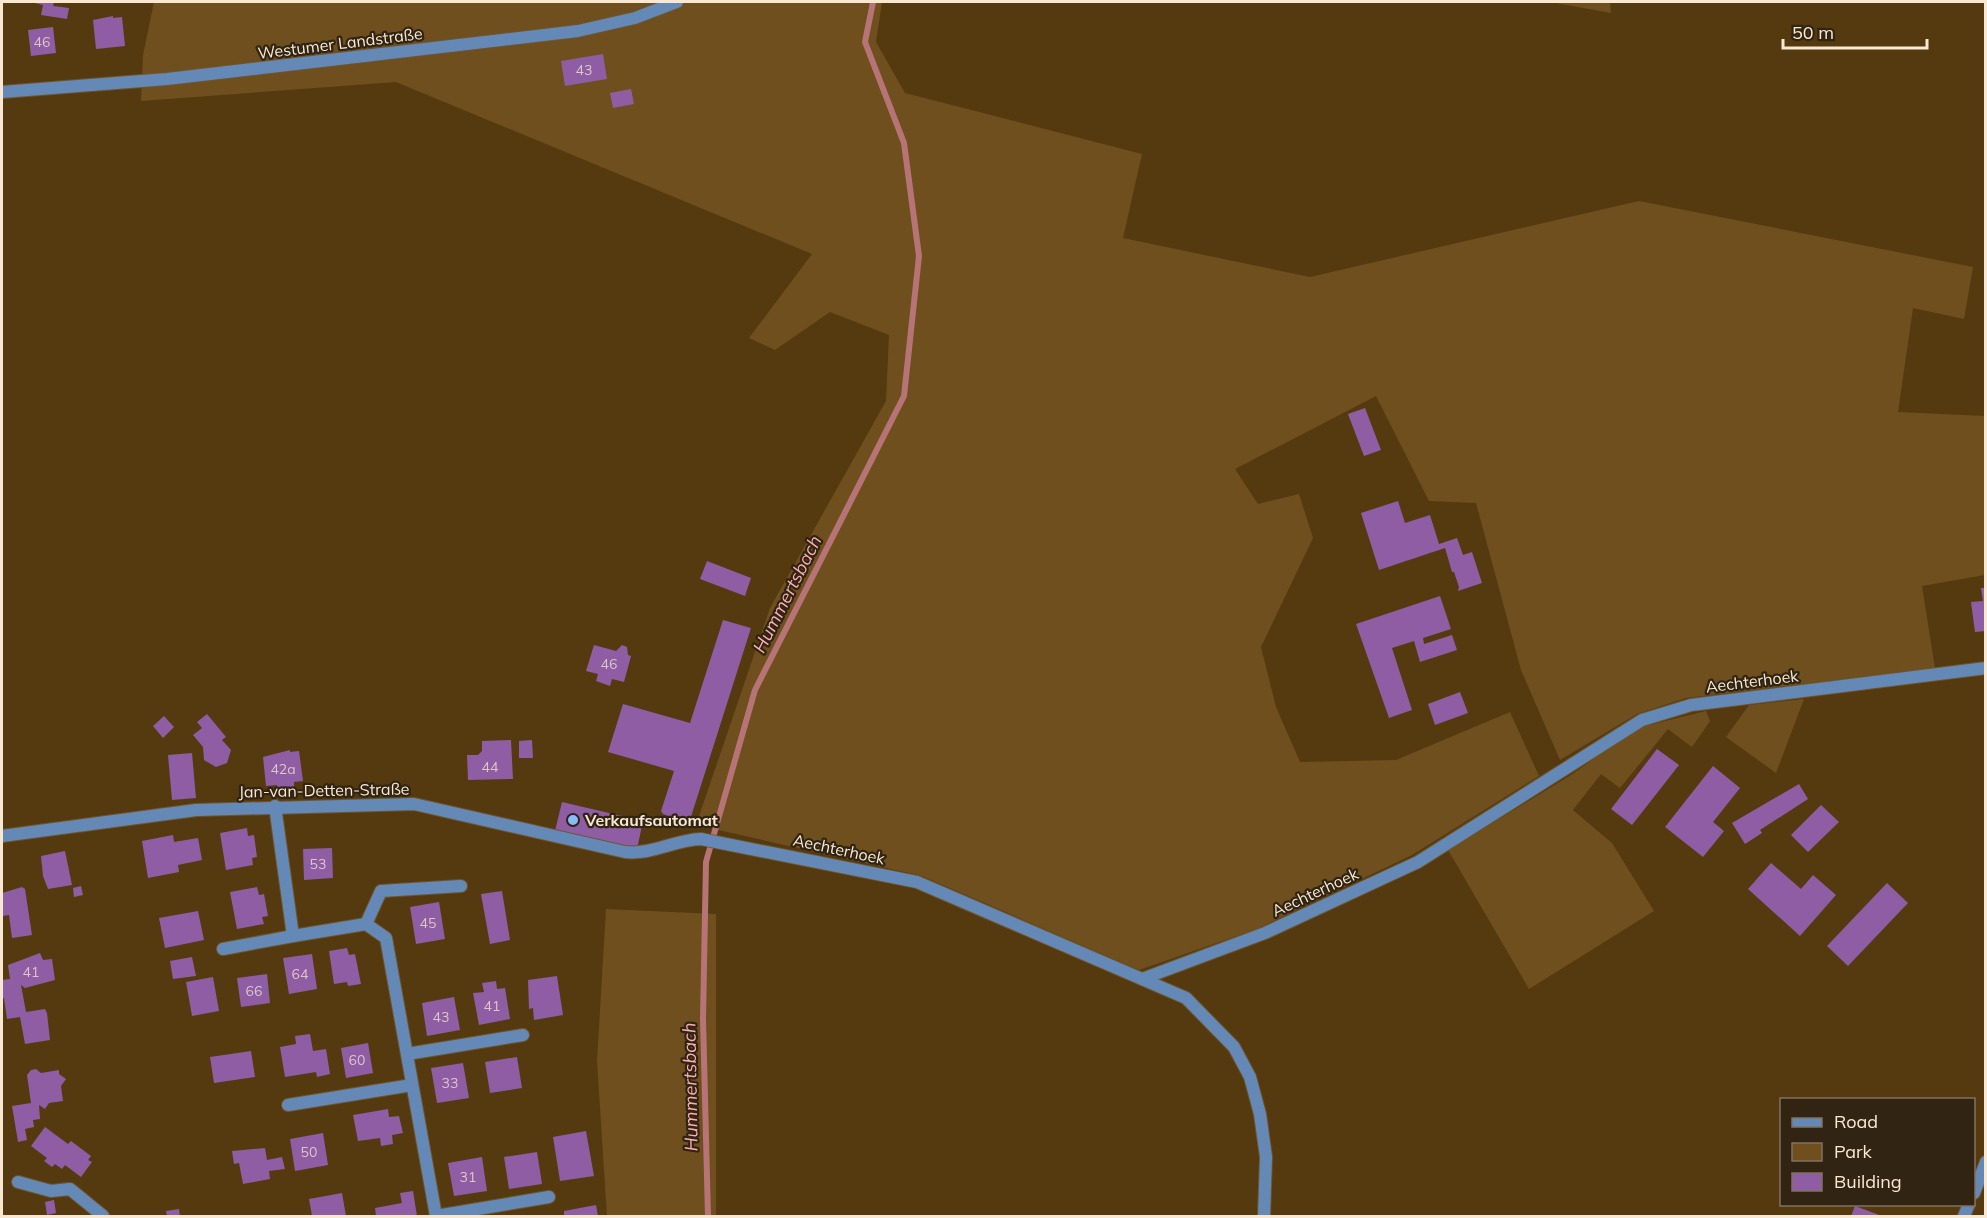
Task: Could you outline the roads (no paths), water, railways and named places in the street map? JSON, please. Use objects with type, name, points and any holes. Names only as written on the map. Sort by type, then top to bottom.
[{"type":"street","name":"Westumer Landstraße","points":[[2,92],[167,80],[578,32],[635,18],[677,2]]},
{"type":"street","name":"Aechterhoek","points":[[644,854],[680,840],[701,839],[917,882],[1142,979],[1266,933],[1418,862],[1642,720],[1691,705],[1986,668]]},
{"type":"street","name":"Jan-van-Detten-Straße","points":[[2,836],[196,810],[275,806],[414,804],[625,852],[644,854]]},
{"type":"street","points":[[275,806],[293,936]]},
{"type":"street","points":[[366,924],[381,891],[461,886]]},
{"type":"street","points":[[223,949],[366,924],[386,938],[436,1216],[549,1197]]},
{"type":"street","points":[[1142,979],[1186,998],[1234,1047],[1250,1077],[1260,1114],[1266,1157],[1264,1216]]},
{"type":"street","points":[[407,1054],[523,1035]]},
{"type":"street","points":[[288,1105],[412,1084]]},
{"type":"street","points":[[1975,1190],[1986,1162]]},
{"type":"street","points":[[18,1182],[51,1191],[70,1189],[103,1216]]},
{"type":"waterway","name":"Hummertsbach","points":[[708,1216],[703,1019],[706,862],[755,690],[904,396],[919,256],[904,143],[865,42],[873,2]]},
{"type":"place","name":"Verkaufsautomat","points":[[573,820]]}]
